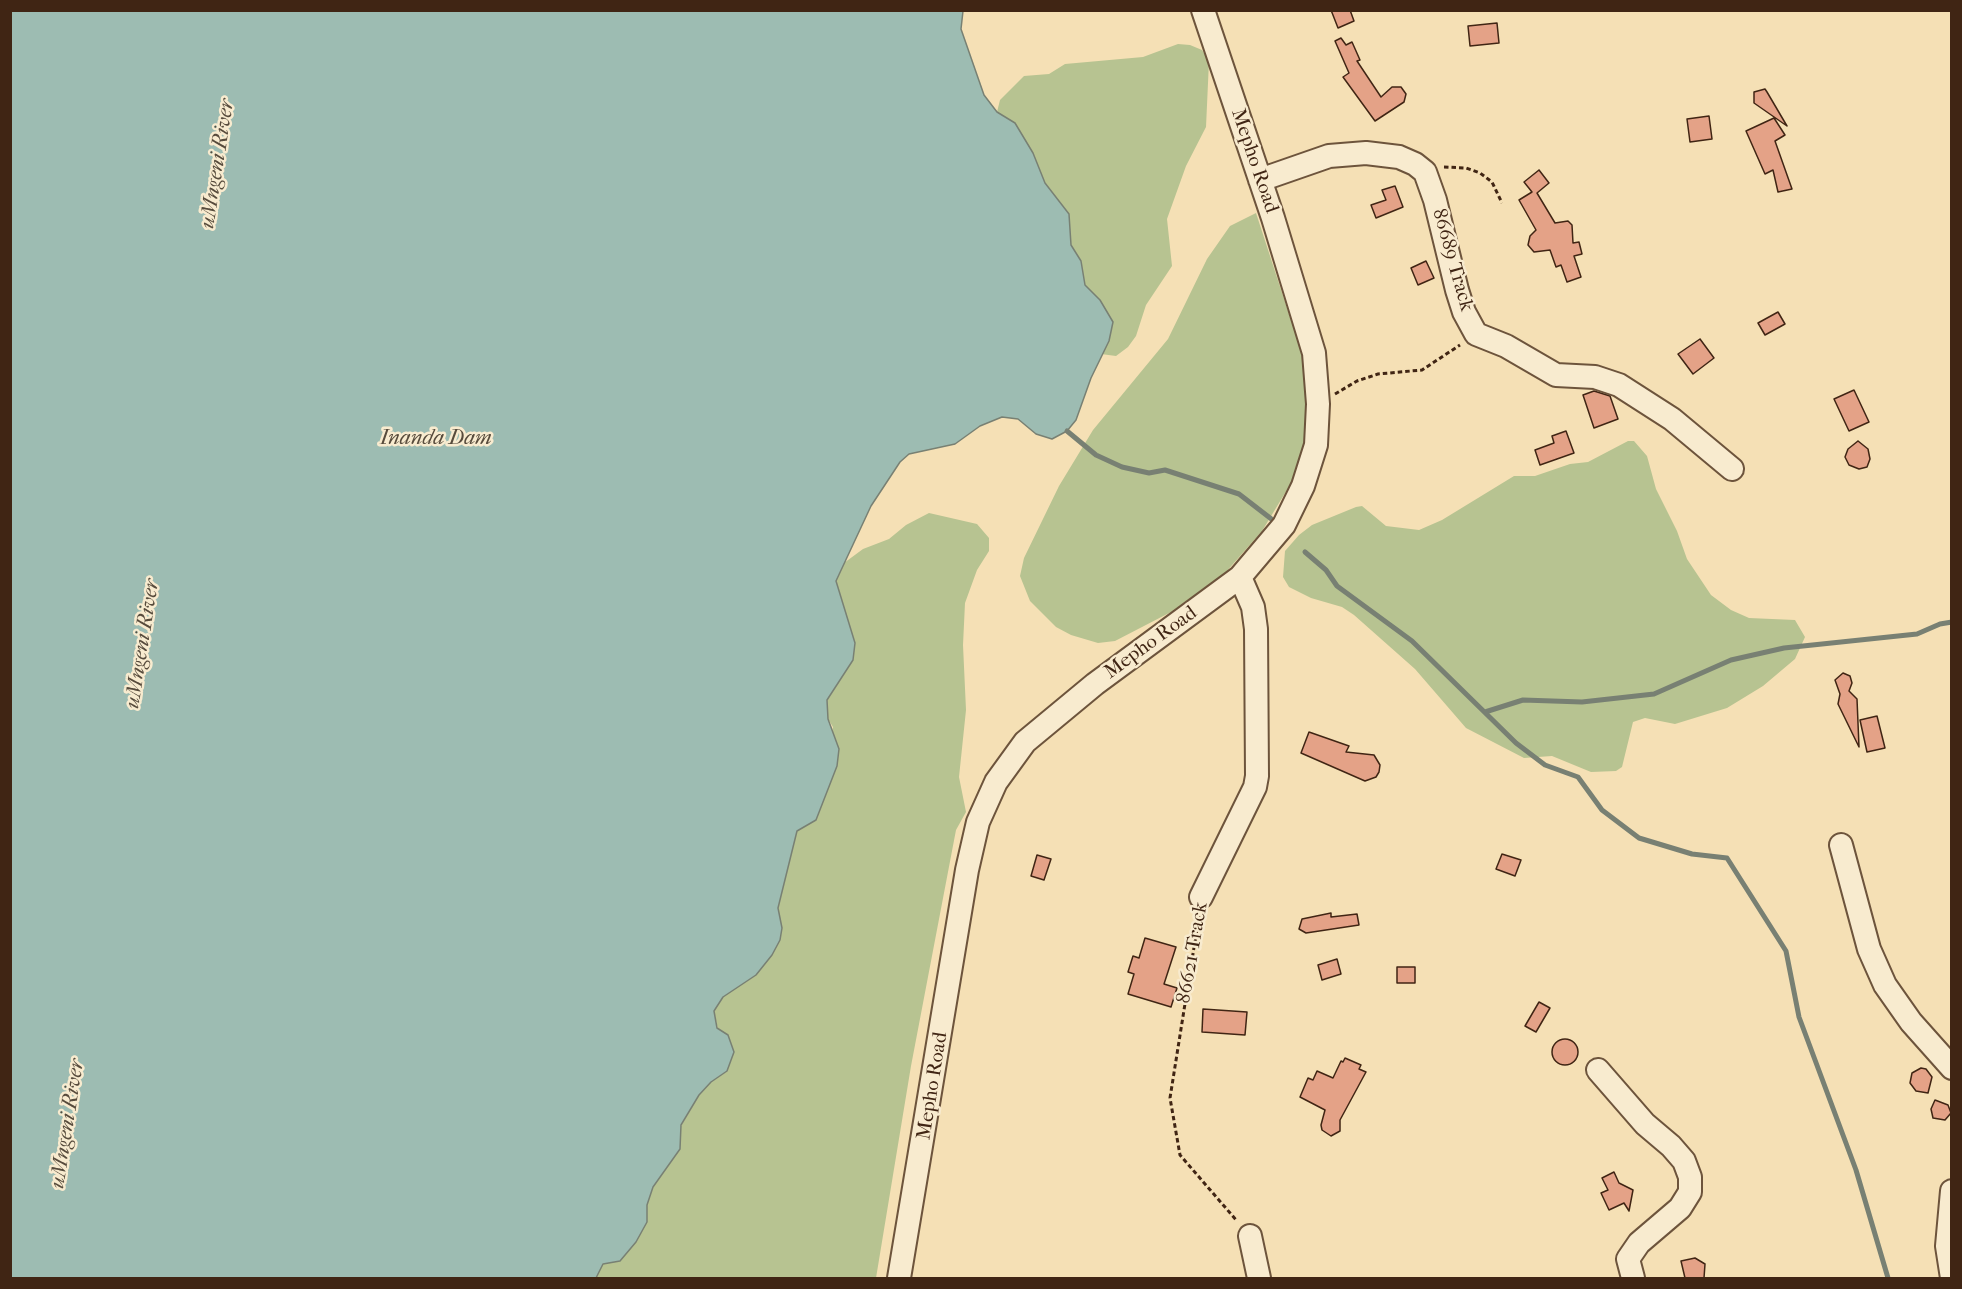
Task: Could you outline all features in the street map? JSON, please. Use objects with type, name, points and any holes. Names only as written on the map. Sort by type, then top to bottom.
[{"type":"street","name":"Mepho Road","points":[[903,1278],[967,870],[978,822],[996,782],[1025,742],[1095,684],[1240,577],[1284,525],[1304,486],[1316,445],[1318,404],[1314,353],[1260,180],[1203,10]]},
{"type":"street","points":[[1260,180],[1329,156],[1365,153],[1399,157],[1425,171]]},
{"type":"street","name":"86689 Track","points":[[1425,171],[1435,200],[1457,290],[1464,312],[1476,334],[1506,346],[1556,375],[1606,379],[1672,419],[1732,469]]},
{"type":"street","name":"86621 Track","points":[[1201,897],[1255,787],[1257,776],[1256,629],[1253,607],[1240,577]]},
{"type":"street","points":[[1840,845],[1869,949],[1885,984],[1911,1022],[1952,1068]]},
{"type":"street","points":[[1598,1070],[1644,1124],[1671,1146],[1684,1161],[1690,1177],[1690,1192],[1680,1208],[1640,1243],[1628,1259],[1633,1278]]},
{"type":"street","points":[[1952,1191],[1947,1246],[1952,1278]]},
{"type":"street","points":[[1251,1236],[1259,1278]]},
{"type":"path","points":[[1425,171],[1441,167],[1466,168],[1480,173],[1492,182],[1502,203]]},
{"type":"path","points":[[1318,404],[1365,378],[1422,370],[1476,334]]},
{"type":"path","name":"86621 Track","points":[[1201,897],[1170,1098],[1180,1155],[1251,1236]]},
{"type":"green space","points":[[1178,44],[1190,45],[1202,50],[1209,61],[1206,127],[1186,166],[1167,219],[1172,266],[1146,305],[1136,336],[1128,347],[1116,356],[1101,354],[1109,341],[1100,300],[1085,285],[1081,261],[1071,245],[1069,214],[1045,183],[1033,153],[997,112],[1000,100],[1024,76],[1049,74],[1065,64],[1143,57]]},
{"type":"green space","points":[[1256,213],[1302,354],[1306,408],[1304,445],[1296,475],[1262,531],[1226,572],[1171,612],[1115,641],[1098,643],[1071,635],[1056,627],[1030,601],[1020,576],[1024,558],[1059,486],[1093,430],[1168,339],[1207,259],[1230,226]]},
{"type":"green space","points":[[1628,441],[1634,441],[1647,456],[1656,489],[1677,531],[1687,559],[1711,595],[1731,610],[1749,618],[1795,620],[1805,637],[1795,659],[1763,686],[1727,708],[1675,724],[1645,718],[1633,722],[1622,767],[1616,771],[1591,772],[1552,756],[1524,758],[1466,728],[1415,669],[1354,615],[1342,607],[1311,598],[1289,587],[1283,577],[1285,551],[1299,535],[1312,525],[1356,507],[1362,506],[1386,526],[1419,530],[1442,520],[1514,476],[1535,476],[1570,464],[1588,462]]},
{"type":"green space","points":[[929,513],[977,524],[989,538],[989,551],[977,570],[965,603],[963,645],[966,710],[959,777],[966,812],[956,830],[911,1066],[876,1278],[596,1278],[603,1264],[620,1261],[647,1222],[647,1205],[653,1187],[680,1149],[681,1126],[699,1095],[711,1082],[727,1071],[714,1011],[722,997],[756,975],[782,928],[778,908],[797,831],[816,820],[833,727],[828,719],[827,700],[853,660],[855,643],[836,581],[844,563],[863,549],[889,539],[906,525]]},
{"type":"water","name":"Inanda Dam","points":[[10,11],[963,11],[961,29],[984,95],[997,112],[1015,123],[1033,153],[1045,183],[1069,214],[1071,245],[1081,261],[1085,285],[1100,300],[1113,322],[1109,341],[1091,378],[1076,420],[1067,431],[1052,439],[1036,434],[1018,419],[1002,417],[980,426],[955,444],[909,454],[900,462],[871,506],[836,581],[855,643],[853,660],[827,700],[828,719],[839,749],[837,766],[816,820],[797,831],[778,908],[782,928],[780,940],[772,955],[756,975],[723,997],[714,1011],[717,1028],[728,1035],[734,1052],[727,1071],[711,1082],[699,1095],[681,1125],[680,1149],[653,1187],[647,1205],[647,1222],[636,1242],[620,1261],[603,1264],[596,1278],[11,1278]]},
{"type":"building","points":[[1331,10],[1350,10],[1354,21],[1338,28]]},
{"type":"building","points":[[1497,23],[1499,43],[1470,46],[1468,26]]},
{"type":"building","points":[[1341,38],[1346,45],[1352,42],[1360,60],[1357,61],[1381,97],[1392,87],[1401,87],[1406,94],[1404,102],[1375,121],[1343,77],[1349,73],[1335,41]]},
{"type":"building","points":[[1765,89],[1787,126],[1754,103],[1754,92]]},
{"type":"building","points":[[1709,116],[1712,139],[1690,142],[1687,119]]},
{"type":"building","points":[[1774,118],[1785,135],[1775,141],[1792,189],[1778,192],[1773,170],[1765,174],[1746,131]]},
{"type":"building","points":[[1539,170],[1549,183],[1537,193],[1555,223],[1568,221],[1572,225],[1573,243],[1579,242],[1582,254],[1574,256],[1581,277],[1567,282],[1561,265],[1556,267],[1550,250],[1534,252],[1528,245],[1530,236],[1536,230],[1519,200],[1532,192],[1524,182]]},
{"type":"building","points":[[1395,186],[1403,207],[1376,218],[1371,205],[1386,200],[1382,190]]},
{"type":"building","points":[[1426,261],[1434,278],[1418,285],[1411,268]]},
{"type":"building","points":[[1778,312],[1785,324],[1765,335],[1758,323]]},
{"type":"building","points":[[1700,339],[1714,358],[1693,374],[1678,354]]},
{"type":"building","points":[[1854,390],[1869,422],[1849,431],[1834,399]]},
{"type":"building","points":[[1594,391],[1610,396],[1618,419],[1594,428],[1583,395]]},
{"type":"building","points":[[1566,431],[1574,453],[1540,465],[1535,450],[1554,443],[1552,436]]},
{"type":"building","points":[[1858,441],[1868,449],[1870,459],[1867,467],[1859,469],[1849,465],[1845,457],[1848,449]]},
{"type":"building","points":[[1843,673],[1850,676],[1852,683],[1849,691],[1857,699],[1859,747],[1838,704],[1840,694],[1835,680]]},
{"type":"building","points":[[1877,716],[1885,748],[1867,752],[1860,720]]},
{"type":"building","points":[[1309,732],[1349,746],[1346,752],[1374,755],[1380,765],[1376,777],[1365,781],[1301,753]]},
{"type":"building","points":[[1502,854],[1521,860],[1515,876],[1496,869]]},
{"type":"building","points":[[1037,855],[1051,859],[1044,880],[1031,876]]},
{"type":"building","points":[[1331,913],[1331,917],[1357,914],[1359,925],[1306,933],[1299,929],[1302,919]]},
{"type":"building","points":[[1145,938],[1176,947],[1164,984],[1177,988],[1171,1007],[1128,994],[1134,974],[1128,972],[1133,956],[1139,958]]},
{"type":"building","points":[[1337,959],[1341,974],[1322,980],[1318,965]]},
{"type":"building","points":[[1397,967],[1415,967],[1415,983],[1397,983]]},
{"type":"building","points":[[1539,1002],[1550,1008],[1536,1032],[1525,1026]]},
{"type":"building","points":[[1203,1009],[1247,1012],[1245,1035],[1202,1032]]},
{"type":"building","points":[[1565,1039],[1574,1043],[1578,1052],[1574,1061],[1565,1065],[1556,1061],[1552,1052],[1556,1043]]},
{"type":"building","points":[[1345,1058],[1361,1065],[1359,1069],[1366,1072],[1340,1120],[1340,1131],[1331,1136],[1322,1130],[1325,1110],[1300,1097],[1308,1078],[1313,1080],[1317,1071],[1333,1078],[1341,1061],[1343,1062]]},
{"type":"building","points":[[1921,1068],[1926,1069],[1932,1077],[1928,1093],[1916,1091],[1910,1083],[1912,1073]]},
{"type":"building","points":[[1935,1100],[1948,1105],[1951,1113],[1945,1120],[1933,1118],[1931,1109]]},
{"type":"building","points":[[1614,1172],[1619,1183],[1633,1190],[1629,1211],[1624,1203],[1609,1210],[1601,1193],[1608,1190],[1602,1178]]},
{"type":"building","points":[[1695,1258],[1705,1264],[1704,1278],[1685,1278],[1681,1261]]},
{"type":"waterway","points":[[1067,431],[1096,455],[1122,467],[1149,473],[1165,470],[1239,494],[1274,521]]},
{"type":"waterway","points":[[1305,552],[1326,570],[1337,586],[1412,641],[1516,743],[1545,765],[1578,777],[1602,810],[1639,838],[1692,854],[1727,858],[1786,951],[1799,1017],[1856,1170],[1888,1278]]},
{"type":"waterway","points":[[1485,712],[1523,700],[1582,702],[1654,694],[1731,660],[1784,648],[1917,634],[1940,624],[1952,622]]},
{"type":"water label","name":"uMngeni River","points":[[218,164]]},
{"type":"water label","name":"uMngeni River","points":[[143,644]]},
{"type":"water label","name":"uMngeni River","points":[[68,1124]]}]
